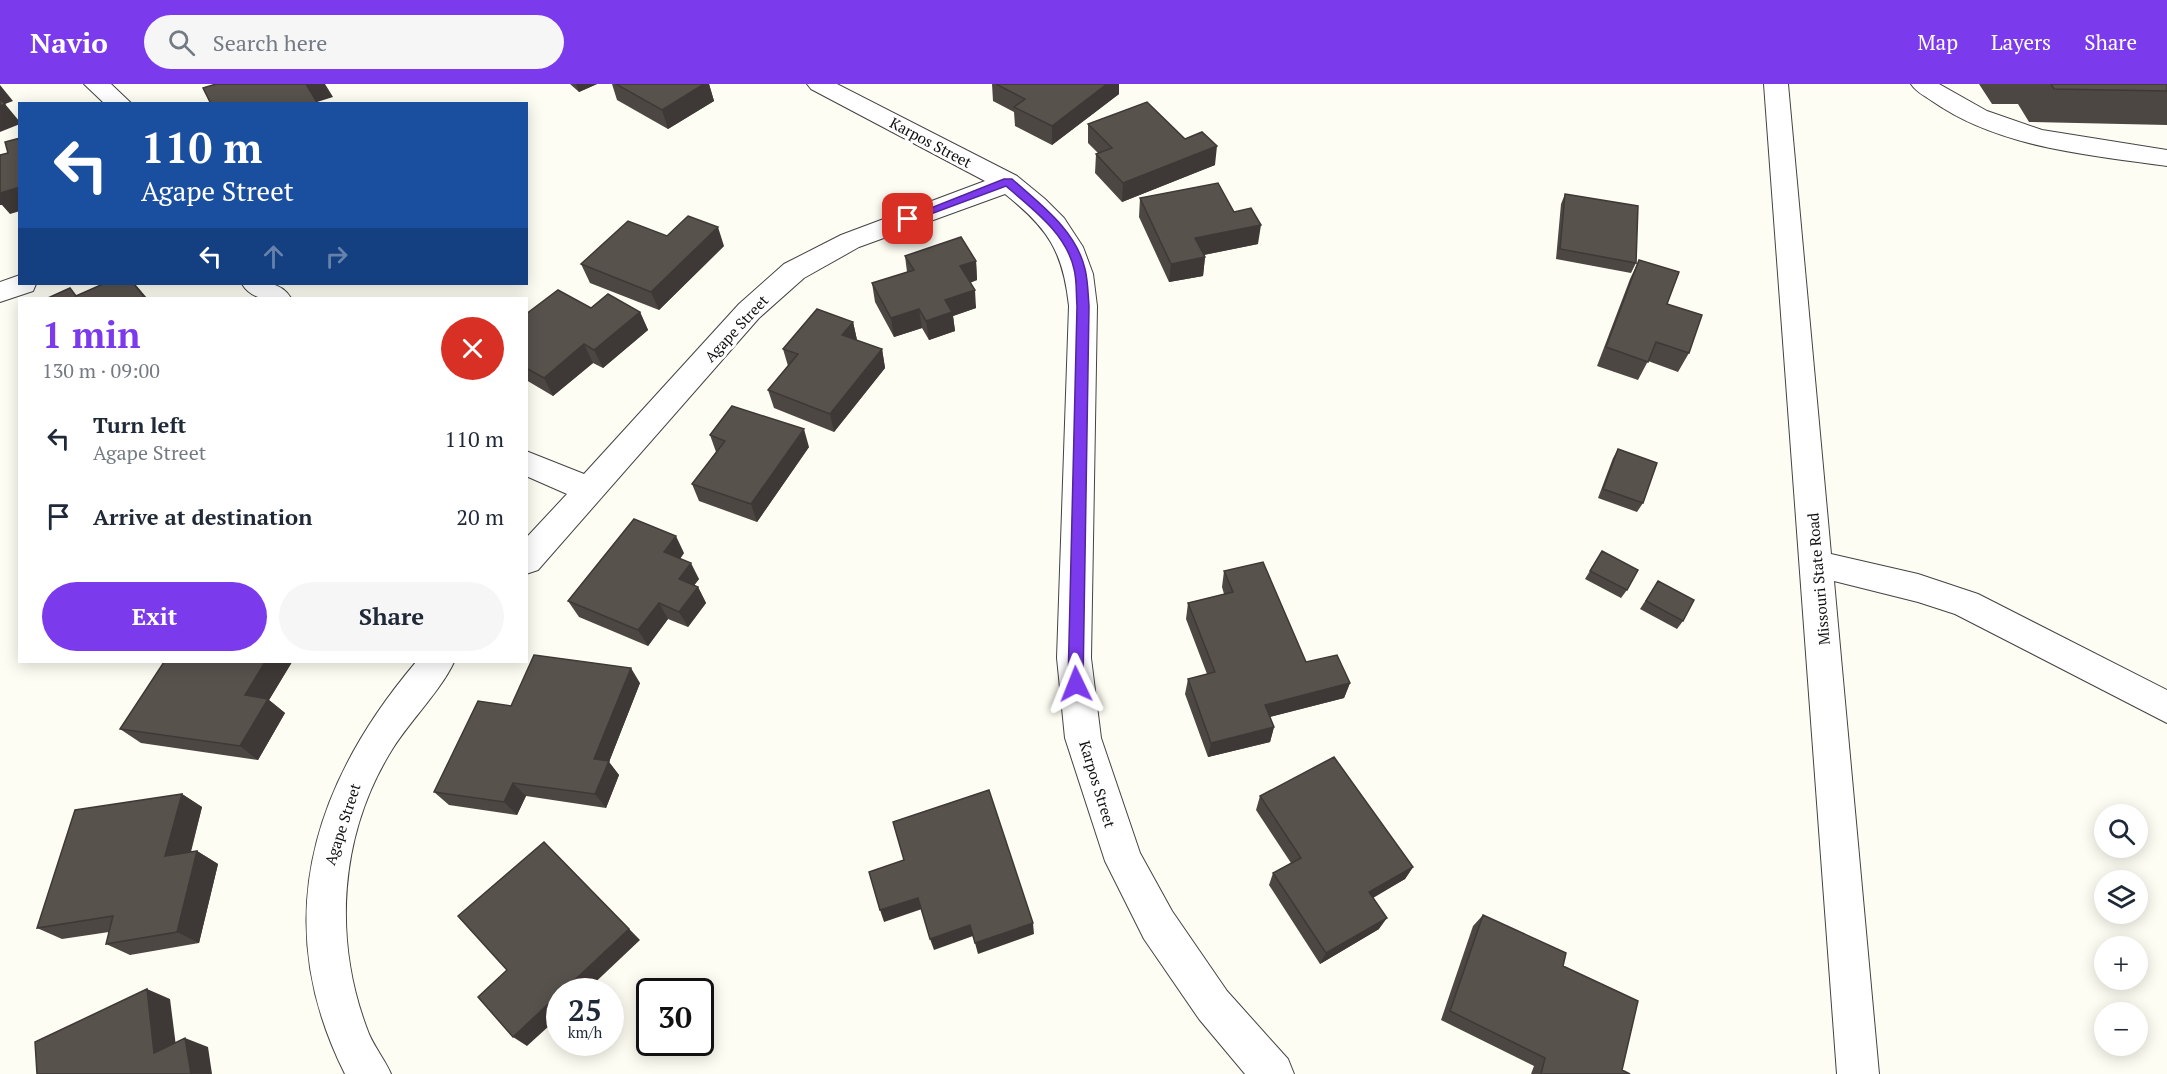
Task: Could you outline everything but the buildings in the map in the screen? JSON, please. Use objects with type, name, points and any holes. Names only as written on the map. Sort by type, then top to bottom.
[{"type":"street","points":[[96,84],[118,102]]},
{"type":"street","name":"Karpos Street","points":[[819,84],[1008,182],[1049,218],[1067,241],[1079,268],[1083,288],[1074,658],[1083,738],[1091,768],[1124,861],[1158,925],[1213,1005],[1273,1074]]},
{"type":"street","name":"Missouri State Road","points":[[1776,84],[1858,1074]]},
{"type":"street","points":[[1923,84],[1939,97],[1975,115],[2024,133],[2167,158]]},
{"type":"street","name":"Agape Street","points":[[528,559],[749,311],[794,271],[850,241],[1008,182]]},
{"type":"street","points":[[0,292],[19,285]]},
{"type":"street","points":[[258,285],[276,297]]},
{"type":"street","points":[[528,465],[590,490]]},
{"type":"street","points":[[1817,564],[1918,588],[1966,604],[2167,707]]},
{"type":"street","name":"Agape Street","points":[[370,1074],[353,1048],[333,989],[324,929],[328,867],[335,837],[354,782],[370,751],[381,731],[435,663]]},
{"type":"route","points":[[908,219],[1008,182],[1049,218],[1067,241],[1079,268],[1083,288],[1083,306],[1074,658],[1076,684]]}]
